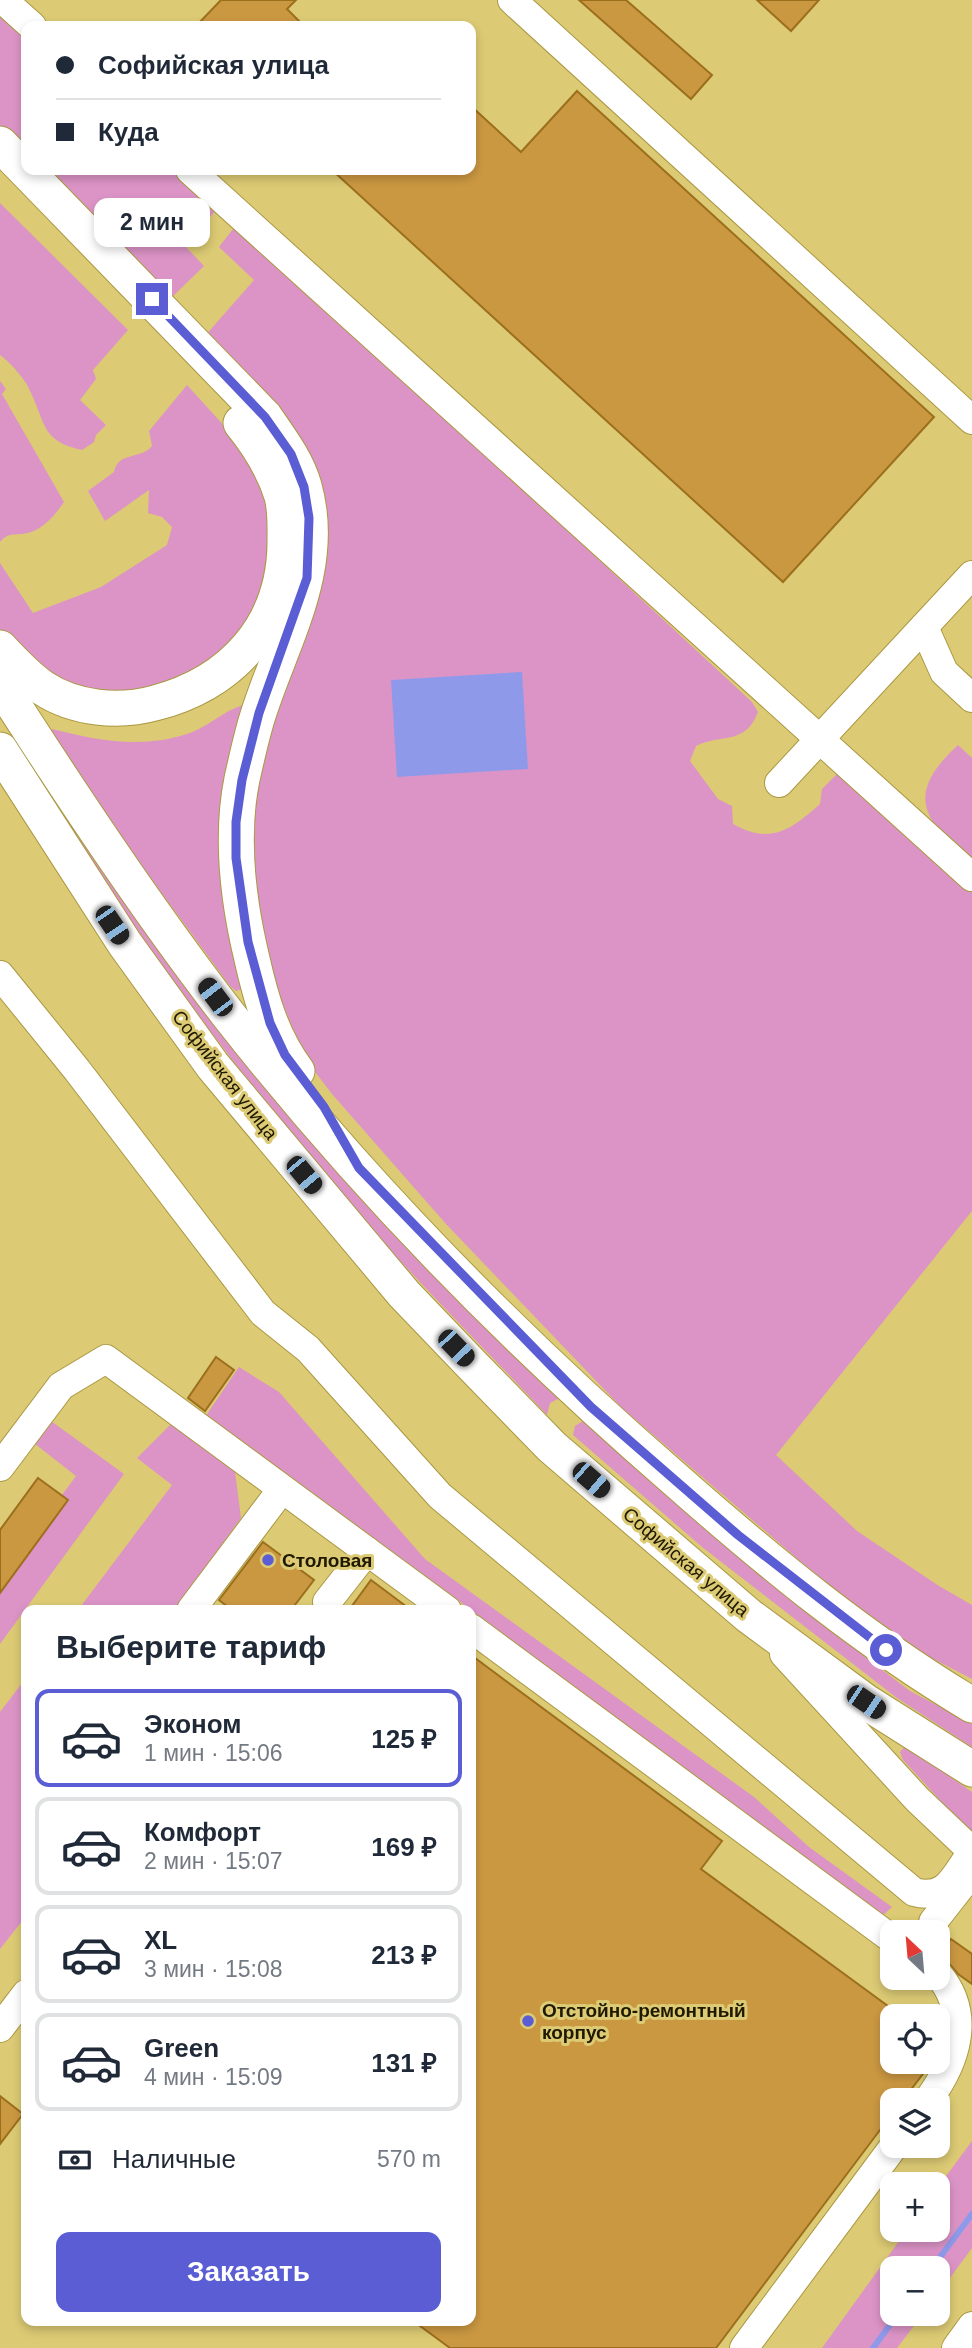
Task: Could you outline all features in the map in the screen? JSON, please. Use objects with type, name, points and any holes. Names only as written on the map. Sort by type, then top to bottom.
[{"type":"main road","points":[[0,144],[21,166]]},
{"type":"main road","points":[[30,175],[265,417],[291,454],[304,487],[309,518],[307,578],[259,713],[242,780],[236,822],[236,858],[248,942],[270,1023],[285,1055],[324,1107],[359,1168]]},
{"type":"main road","points":[[0,178],[242,424],[274,477],[282,499],[285,522],[285,561],[279,592],[263,626],[247,650],[228,669],[187,695],[142,707],[88,706],[43,688],[0,648]]},
{"type":"main road","name":"Софийская улица","points":[[0,684],[187,960],[278,1075],[359,1168],[591,1407],[738,1535],[841,1618],[908,1666],[972,1705]]},
{"type":"main road","name":"Софийская улица","points":[[0,750],[118,933],[213,1066],[404,1294],[552,1447],[749,1616],[866,1702],[972,1769]]},
{"type":"main road","points":[[552,1447],[558,1422],[567,1413],[591,1407]]},
{"type":"street","points":[[3,0],[26,21]]},
{"type":"street","points":[[512,0],[972,420]]},
{"type":"street","points":[[196,175],[972,877]]},
{"type":"street","points":[[779,783],[972,575]]},
{"type":"street","points":[[924,627],[943,672],[972,698]]},
{"type":"street","points":[[0,975],[77,1070],[263,1313],[308,1349],[440,1496],[914,1892],[930,1896],[942,1892],[972,1852],[900,1781],[749,1616]]},
{"type":"street","points":[[0,1466],[61,1386],[106,1359],[440,1605]]},
{"type":"street","points":[[195,1605],[282,1489]]},
{"type":"street","points":[[326,1605],[367,1551]]},
{"type":"street","points":[[476,1632],[880,1930]]},
{"type":"street","points":[[935,1920],[972,1872]]},
{"type":"street","points":[[935,2088],[958,2051],[960,2031],[955,1996],[950,1990]]},
{"type":"street","points":[[0,2028],[21,2001]]},
{"type":"street","points":[[744,2348],[885,2158]]},
{"type":"street","points":[[956,2348],[972,2326]]},
{"type":"shaded area","points":[[0,10],[21,29],[21,151],[0,130]]},
{"type":"shaded area","points":[[44,175],[177,175],[216,210],[185,246],[204,266],[169,300]]},
{"type":"shaded area","points":[[0,203],[128,330],[93,370],[96,379],[80,400],[106,425],[96,435],[94,442],[82,450],[59,442],[52,436],[43,423],[26,383],[0,355]]},
{"type":"shaded area","points":[[237,224],[752,702],[758,712],[746,730],[732,737],[696,746],[690,761],[718,799],[732,806],[733,824],[758,833],[780,832],[820,804],[822,789],[840,771],[972,891],[972,1211],[776,1455],[857,1531],[972,1605],[972,1679],[920,1652],[836,1592],[622,1408],[446,1224],[332,1094],[306,1060],[269,971],[255,926],[253,783],[316,588],[204,337],[254,280],[219,247]]},
{"type":"shaded area","points":[[0,381],[6,389],[2,394],[64,502],[41,527],[7,536],[0,542]]},
{"type":"shaded area","points":[[187,385],[247,451],[273,511],[271,576],[250,624],[202,671],[140,694],[84,690],[60,681],[12,648],[0,631],[0,563],[33,613],[101,587],[167,545],[172,527],[162,517],[148,513],[149,490],[105,521],[88,491],[114,472],[120,461],[152,446],[149,431]]},
{"type":"shaded area","points":[[243,705],[248,710],[243,989],[236,991],[46,736],[52,729],[104,740],[155,741],[190,733]]},
{"type":"shaded area","points":[[958,745],[972,758],[972,863],[942,834],[926,807],[930,779]]},
{"type":"shaded area","points":[[37,764],[560,1398],[550,1403],[547,1415],[363,1221],[269,1107],[197,1013],[95,868],[30,769]]},
{"type":"shaded area","points":[[239,1367],[279,1392],[425,1559],[754,1797],[809,1847],[892,1907],[882,1916],[476,1614],[476,1605],[464,1605],[205,1417]]},
{"type":"shaded area","points":[[51,1421],[124,1474],[28,1605],[21,1605],[21,1615],[0,1644],[0,1593],[68,1500],[62,1495],[76,1476],[35,1444]]},
{"type":"shaded area","points":[[583,1421],[865,1657],[910,1691],[972,1724],[972,1747],[897,1698],[702,1547],[573,1435],[575,1426]]},
{"type":"shaded area","points":[[173,1422],[234,1464],[241,1518],[178,1605],[82,1605],[172,1485],[137,1458]]},
{"type":"shaded area","points":[[21,1685],[21,1922],[0,1949],[0,1712]]},
{"type":"shaded area","points":[[905,1746],[972,1792],[972,1835],[903,1760],[900,1752]]},
{"type":"shaded area","points":[[972,2141],[972,2248],[950,2278],[950,2256],[888,2256],[898,2242],[950,2242],[949,2172]]},
{"type":"shaded area","points":[[880,2267],[880,2326],[914,2326],[897,2348],[822,2348]]},
{"type":"water","points":[[522,672],[528,769],[397,777],[391,680]]},
{"type":"building","points":[[221,0],[296,0],[287,9],[299,21],[201,21]]},
{"type":"building","points":[[579,0],[626,0],[712,75],[691,99]]},
{"type":"building","points":[[757,0],[819,0],[791,31]]},
{"type":"building","points":[[577,91],[934,417],[783,582],[337,175],[476,175],[476,111],[521,152]]},
{"type":"building","points":[[216,1357],[234,1370],[205,1411],[188,1398]]},
{"type":"building","points":[[38,1478],[68,1500],[0,1593],[0,1530]]},
{"type":"building","name":"Столовая","points":[[263,1542],[314,1580],[295,1605],[226,1605],[219,1600]]},
{"type":"building","points":[[371,1580],[404,1605],[353,1605]]},
{"type":"building","points":[[476,1659],[722,1841],[701,1869],[885,2004],[880,2004],[880,2074],[923,2074],[912,2088],[880,2088],[880,2130],[716,2348],[450,2348],[420,2326],[476,2326]]},
{"type":"building","points":[[950,1940],[972,1954],[972,1984],[950,1965]]},
{"type":"building","points":[[0,2096],[21,2112],[21,2117],[0,2144]]},
{"type":"waterway","points":[[941,2256],[972,2214]]},
{"type":"waterway","points":[[873,2348],[889,2326]]},
{"type":"place","name":"Столовая","points":[[268,1560]]},
{"type":"place","name":"Отстойно-ремонтный корпус","points":[[528,2021]]},
{"type":"route","points":[[152,299],[265,417],[291,454],[304,487],[309,518],[310,555],[307,578],[259,713],[242,780],[236,822],[236,858],[248,942],[270,1023],[285,1055],[324,1107],[359,1168],[445,1260],[591,1407],[738,1535],[841,1618],[886,1650]]}]
